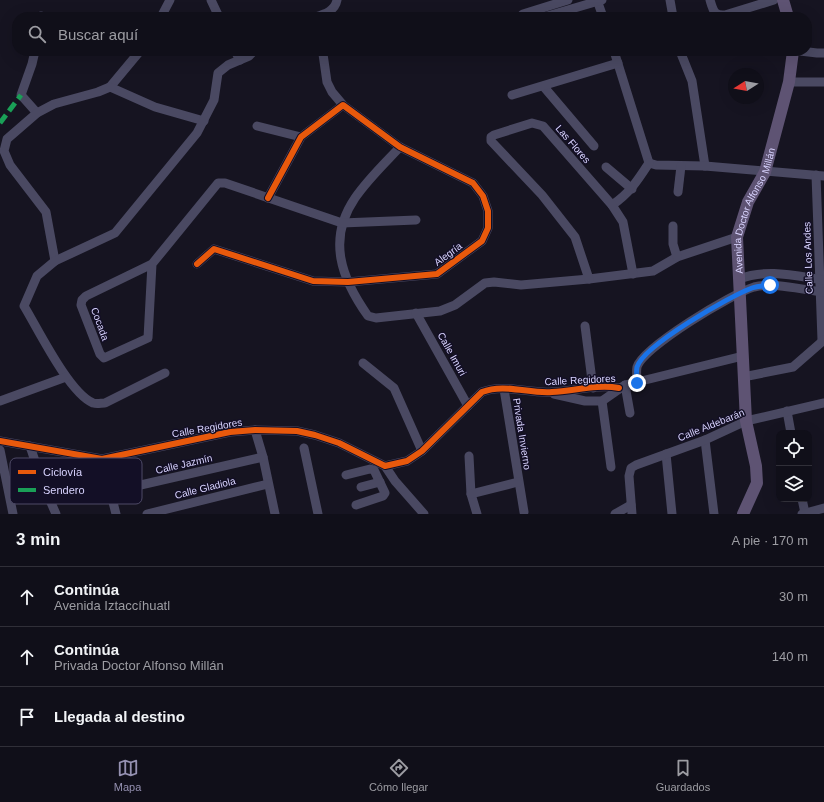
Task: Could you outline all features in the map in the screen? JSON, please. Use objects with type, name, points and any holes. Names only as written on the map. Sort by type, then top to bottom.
[{"type":"main road","points":[[783,0],[787,12]]},
{"type":"main road","name":"Avenida Doctor Alfonso Millán","points":[[743,514],[757,482],[756,466],[746,421],[737,237],[748,202],[765,172],[789,82],[792,56]]},
{"type":"street","points":[[163,12],[170,0]]},
{"type":"street","points":[[211,0],[217,12]]},
{"type":"street","points":[[329,12],[336,4],[337,0]]},
{"type":"street","points":[[529,12],[568,0]]},
{"type":"street","points":[[560,12],[599,0],[602,12]]},
{"type":"street","points":[[670,0],[672,12]]},
{"type":"street","points":[[710,0],[714,12]]},
{"type":"street","points":[[737,12],[774,0]]},
{"type":"street","points":[[812,52],[824,53]]},
{"type":"street","points":[[34,56],[21,95],[36,113]]},
{"type":"street","points":[[55,261],[46,212],[10,165],[2,152],[7,139],[36,113],[54,104],[98,92],[110,87],[136,56]]},
{"type":"street","points":[[238,56],[240,60]]},
{"type":"street","points":[[164,372],[105,403],[94,403],[87,399],[66,377],[24,306],[37,276],[55,261],[114,233],[198,132],[214,100],[218,74],[228,65],[250,56]]},
{"type":"street","name":"Alegría","points":[[197,264],[214,248],[313,281],[348,282],[437,274],[482,241],[488,228],[488,211],[483,196],[473,183],[400,147],[344,105],[332,92],[322,56]]},
{"type":"street","points":[[616,56],[649,163]]},
{"type":"street","points":[[682,56],[692,81],[705,166]]},
{"type":"street","points":[[512,95],[544,87],[618,63]]},
{"type":"street","points":[[789,82],[824,82]]},
{"type":"street","points":[[110,87],[155,107],[204,121]]},
{"type":"street","points":[[544,87],[594,146]]},
{"type":"street","points":[[268,198],[301,137],[344,105]]},
{"type":"street","name":"Las Flores","points":[[589,279],[575,237],[542,195],[491,141],[491,137],[532,123],[544,126],[612,206],[623,222],[633,274]]},
{"type":"street","points":[[257,126],[301,137]]},
{"type":"street","points":[[400,147],[356,197],[342,224],[339,241],[341,262],[348,282],[368,316],[376,318],[440,311],[455,305],[485,284],[494,282],[521,285],[589,279],[653,271],[677,257],[737,237]]},
{"type":"street","points":[[649,163],[656,165],[705,166],[820,176]]},
{"type":"street","points":[[612,206],[625,197],[632,189],[649,163]]},
{"type":"street","points":[[678,192],[681,166]]},
{"type":"street","points":[[606,167],[632,189]]},
{"type":"street","name":"Calle Los Andes","points":[[820,176],[823,340]]},
{"type":"street","name":"Cocada","points":[[152,264],[148,338],[104,358],[100,354],[92,333],[82,305],[82,300],[86,296],[152,264],[218,183],[225,183],[342,224]]},
{"type":"street","points":[[342,224],[416,220]]},
{"type":"street","points":[[673,226],[673,244],[677,257]]},
{"type":"street","points":[[739,279],[753,274],[768,273],[822,280]]},
{"type":"street","points":[[637,383],[637,367],[645,355],[685,324],[740,293],[754,287],[770,285],[822,292]]},
{"type":"street","name":"Calle Imuri","points":[[416,314],[468,406]]},
{"type":"street","points":[[584,326],[593,388]]},
{"type":"street","points":[[744,377],[793,367],[823,340]]},
{"type":"street","name":"Calle Regidores","points":[[107,458],[230,432],[255,430],[297,431],[339,443],[385,466],[406,461],[422,451],[482,392],[492,388],[551,393],[609,386],[622,387],[743,356]]},
{"type":"street","points":[[363,363],[394,388],[422,451]]},
{"type":"street","points":[[0,401],[66,377]]},
{"type":"street","points":[[622,387],[630,413]]},
{"type":"street","name":"Calle Regidores","points":[[551,393],[566,398],[602,402],[622,387]]},
{"type":"street","name":"Privada Invierno","points":[[504,389],[524,512]]},
{"type":"street","points":[[602,402],[611,467]]},
{"type":"street","name":"Calle Aldebarán","points":[[631,510],[629,476],[631,468],[704,440],[746,421],[824,403]]},
{"type":"street","points":[[787,411],[790,430]]},
{"type":"street","points":[[255,430],[263,457],[273,514]]},
{"type":"street","points":[[704,440],[714,514]]},
{"type":"street","name":"Calle Regidores","points":[[0,442],[96,458]]},
{"type":"street","points":[[30,446],[35,458]]},
{"type":"street","points":[[304,448],[318,514]]},
{"type":"street","points":[[0,450],[10,499]]},
{"type":"street","points":[[666,454],[672,514]]},
{"type":"street","points":[[469,456],[471,494],[477,514]]},
{"type":"street","name":"Calle Jazmín","points":[[142,485],[263,457]]},
{"type":"street","points":[[385,466],[395,481],[424,514]]},
{"type":"street","points":[[346,475],[370,469],[374,470],[385,493],[383,496],[356,505]]},
{"type":"street","points":[[361,487],[381,485],[395,481]]},
{"type":"street","name":"Privada Invierno","points":[[471,494],[518,482]]},
{"type":"street","name":"Calle Gladiola","points":[[147,514],[268,484]]},
{"type":"street","points":[[802,502],[803,514],[824,508]]},
{"type":"street","points":[[11,504],[13,514]]},
{"type":"street","points":[[52,504],[56,514]]},
{"type":"street","points":[[113,504],[116,514]]},
{"type":"street","points":[[615,514],[631,510]]},
{"type":"marked path","points":[[0,123],[21,95]]},
{"type":"cycle path","points":[[197,264],[214,249],[313,281],[348,282],[437,274],[482,241],[488,228],[488,211],[483,196],[473,183],[400,147],[343,105],[301,137],[268,198]]},
{"type":"cycle path","points":[[107,458],[230,432],[255,430],[297,431],[339,443],[385,466],[407,461],[422,451],[482,392],[490,389],[499,388],[543,392],[594,387],[619,388]]},
{"type":"cycle path","points":[[0,441],[96,458]]},
{"type":"route","points":[[637,383],[637,367],[645,355],[685,324],[740,293],[754,287],[770,285]]}]
